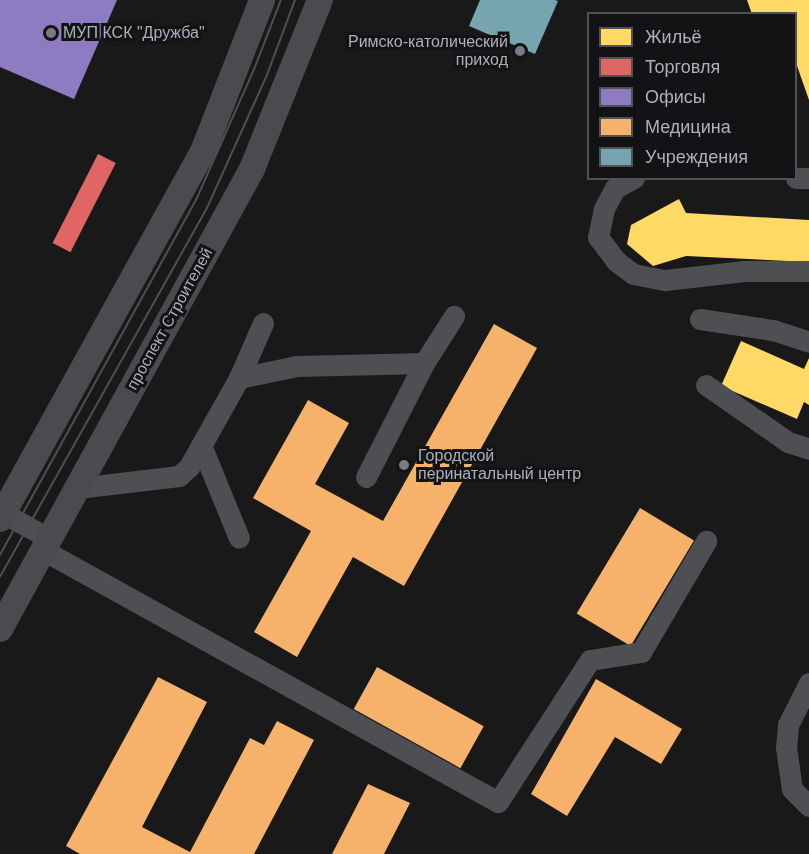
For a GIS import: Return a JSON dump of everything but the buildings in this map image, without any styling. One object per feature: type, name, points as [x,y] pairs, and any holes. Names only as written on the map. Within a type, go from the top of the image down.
[{"type":"main road","points":[[2,516],[204,149],[262,0]]},
{"type":"main road","name":"проспект Строителей","points":[[0,629],[252,169],[320,0]]},
{"type":"street","points":[[630,180],[615,188],[604,209],[598,237],[616,261],[633,274],[665,280],[744,271],[809,271]]},
{"type":"street","points":[[366,477],[424,363],[454,316]]},
{"type":"street","points":[[700,319],[773,330],[809,342]]},
{"type":"street","points":[[78,488],[179,476],[189,467],[239,378],[263,323]]},
{"type":"street","points":[[239,378],[297,366],[424,363]]},
{"type":"street","points":[[706,385],[788,442],[809,449]]},
{"type":"street","points":[[201,446],[239,537]]},
{"type":"street","points":[[2,516],[46,545],[498,802],[590,660],[641,652],[706,541]]},
{"type":"street","points":[[809,683],[788,725],[786,747],[792,789],[809,806]]},
{"type":"tram line","points":[[0,555],[197,198],[255,67],[281,0]]},
{"type":"tram line","points":[[0,577],[207,208],[267,75],[295,0]]},
{"type":"place","name":"МУП КСК \"Дружба\"","points":[[51,33]]},
{"type":"place","name":"Римско-католический приход","points":[[520,51]]},
{"type":"place","name":"Городской перинатальный центр","points":[[404,465]]}]
